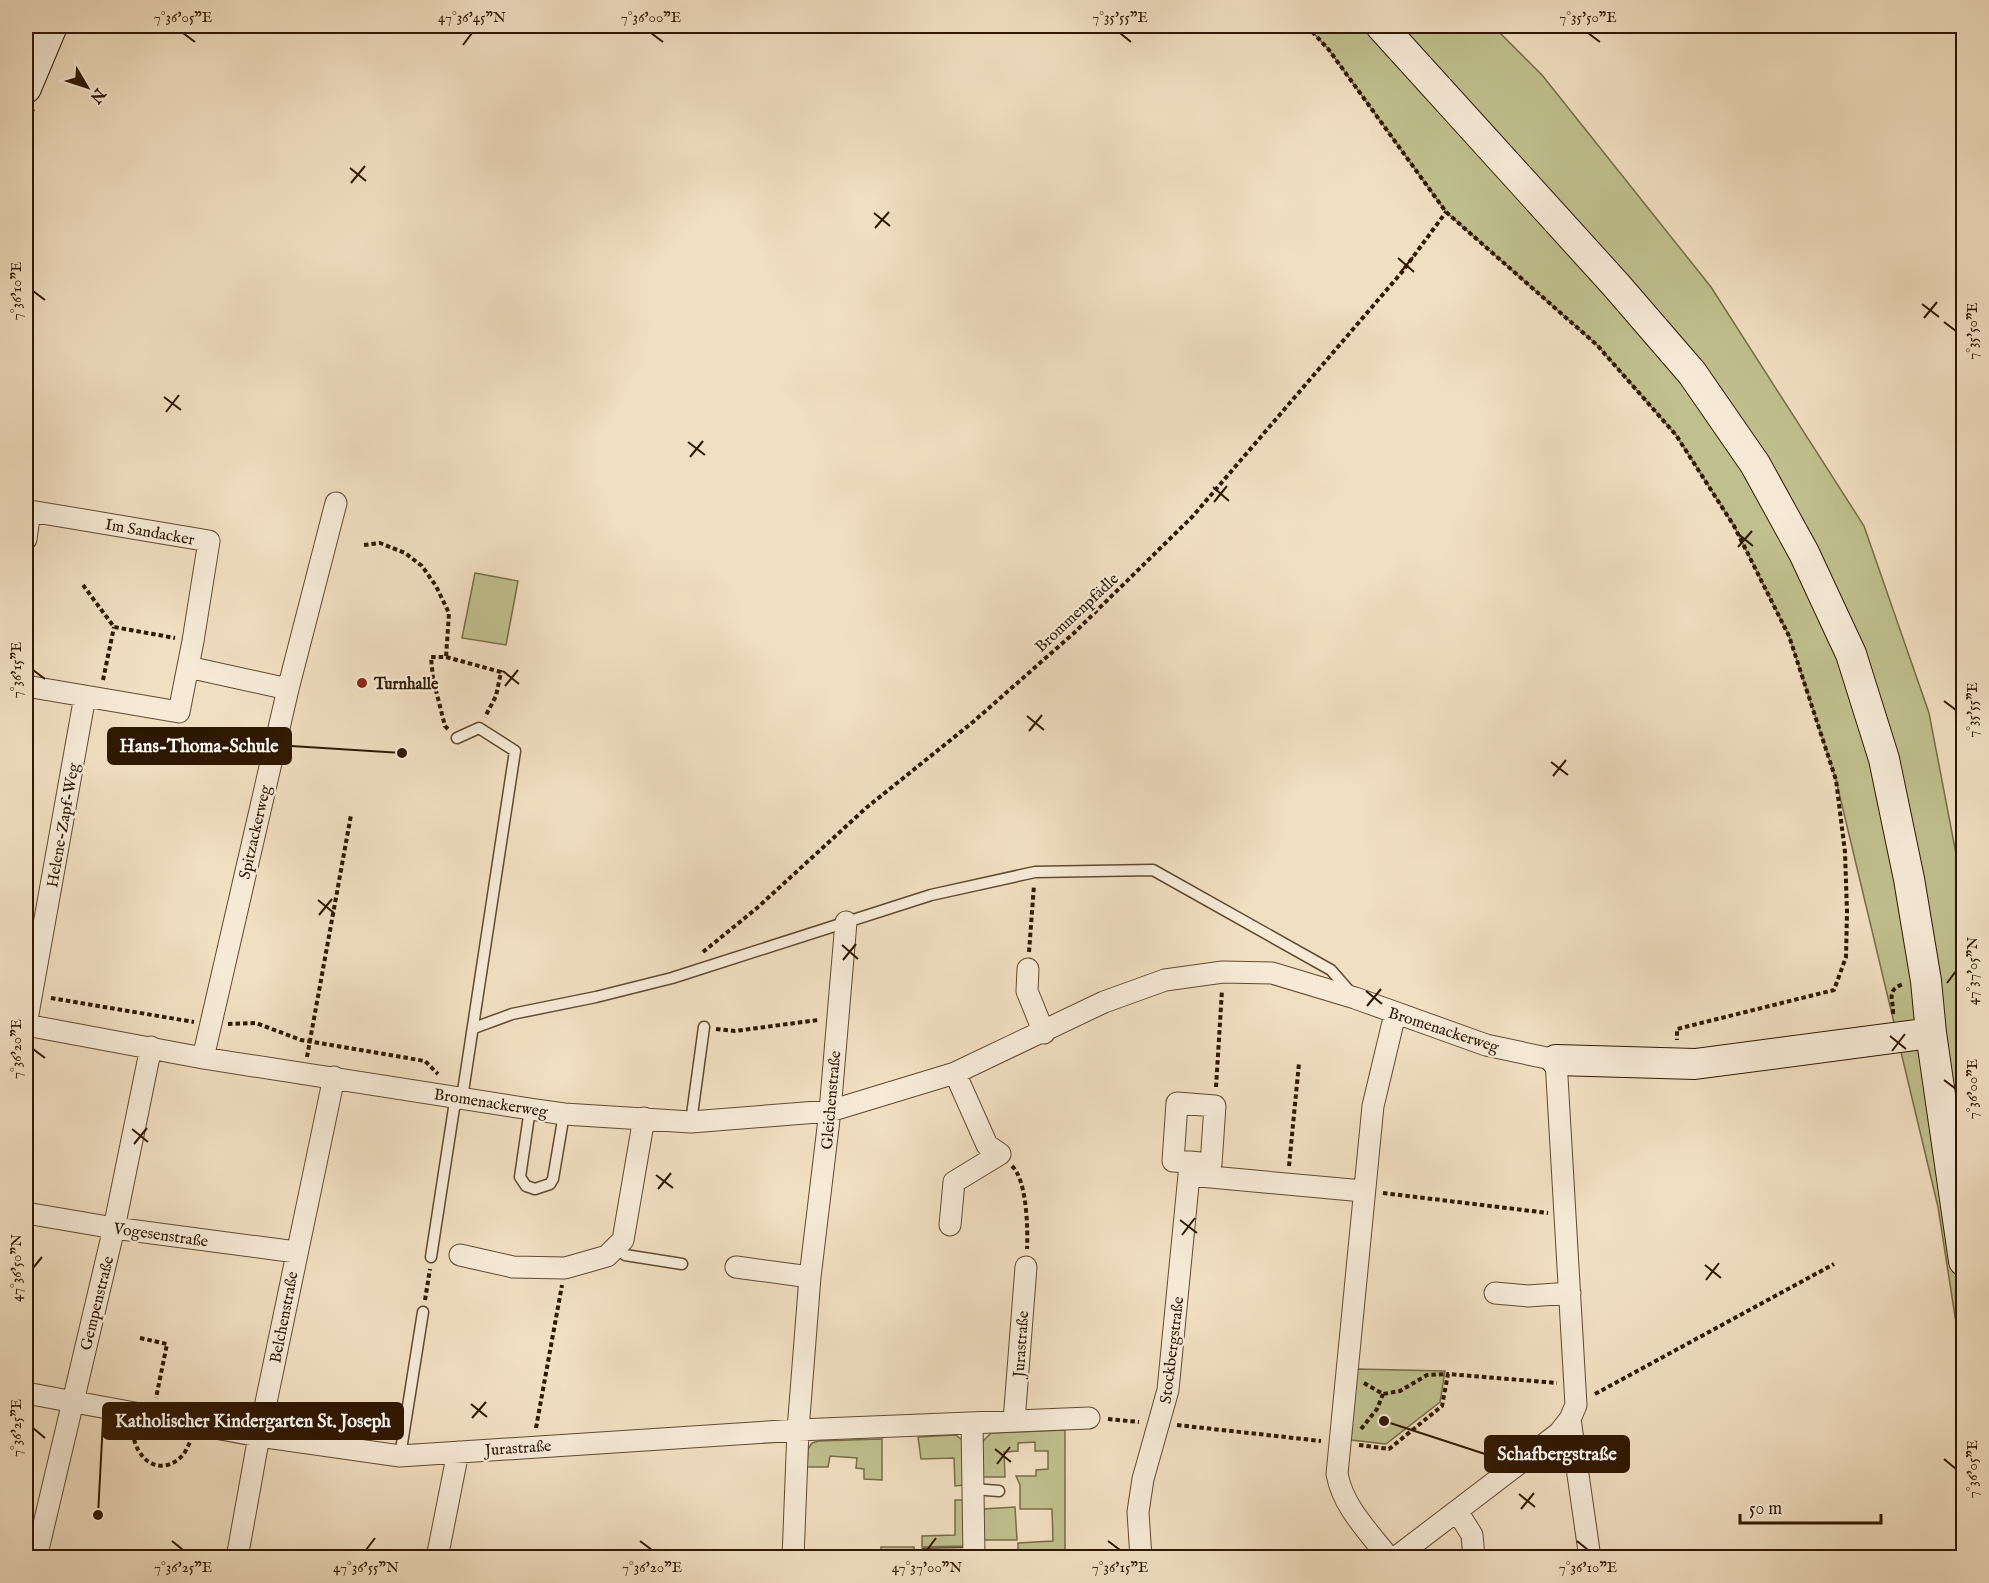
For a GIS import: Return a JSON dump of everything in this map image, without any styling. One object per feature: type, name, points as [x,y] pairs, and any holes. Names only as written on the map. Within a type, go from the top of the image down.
[{"type":"street","points":[[26,88],[52,26]]},
{"type":"street","points":[[1381,26],[1616,285],[1692,373],[1755,464],[1804,553],[1851,654],[1884,759],[1910,879],[1964,1261]]},
{"type":"street","name":"Spitzackerweg","points":[[203,1058],[288,689],[336,503]]},
{"type":"street","name":"Im Sandacker","points":[[26,539],[28,511],[209,541],[179,712],[26,686]]},
{"type":"street","points":[[188,667],[288,689]]},
{"type":"street","name":"Helene-Zapf-Weg","points":[[26,1025],[92,697]]},
{"type":"street","name":"Gleichenstraße","points":[[793,1557],[798,1430],[810,1277],[830,1111],[846,922]]},
{"type":"street","points":[[1028,969],[1027,991],[1044,1033]]},
{"type":"street","name":"Bromenackerweg","points":[[26,1025],[203,1058],[564,1114],[691,1122],[830,1111],[955,1073],[1044,1033],[1104,1002],[1165,980],[1222,972],[1272,973],[1355,998],[1486,1045],[1556,1060]]},
{"type":"street","points":[[1389,1557],[1349,1506],[1342,1494],[1337,1474],[1344,1443],[1346,1369],[1373,1106],[1395,1014]]},
{"type":"street","points":[[1590,1557],[1574,1403],[1556,1060],[1695,1064],[1931,1033]]},
{"type":"street","name":"Gempenstraße","points":[[36,1557],[114,1228],[151,1047]]},
{"type":"street","points":[[950,1226],[954,1182],[1000,1154],[987,1145],[955,1073]]},
{"type":"street","name":"Belchenstraße","points":[[237,1557],[296,1252],[334,1077]]},
{"type":"street","points":[[1189,1169],[1211,1164],[1215,1106],[1177,1103],[1173,1161],[1189,1169],[1287,1184],[1364,1191]]},
{"type":"street","points":[[460,1255],[513,1267],[565,1268],[607,1256],[623,1240],[644,1118]]},
{"type":"street","name":"Stockbergstraße","points":[[1141,1557],[1138,1512],[1147,1463],[1168,1390],[1189,1169]]},
{"type":"street","name":"Vogesenstraße","points":[[26,1213],[114,1228],[296,1252]]},
{"type":"street","points":[[736,1267],[810,1277]]},
{"type":"street","name":"Jurastraße","points":[[1014,1421],[1026,1267]]},
{"type":"street","points":[[1495,1293],[1528,1296],[1570,1293]]},
{"type":"street","name":"Jurastraße","points":[[26,1393],[260,1436],[400,1456],[798,1430],[1089,1418]]},
{"type":"street","points":[[1395,1557],[1559,1433],[1574,1403]]},
{"type":"street","points":[[972,1423],[974,1555]]},
{"type":"street","points":[[437,1557],[458,1452]]},
{"type":"street","points":[[1457,1511],[1472,1535],[1474,1557]]},
{"type":"lane","points":[[431,1257],[454,1108],[462,1098],[474,1028],[514,750],[479,728],[457,738]]},
{"type":"lane","points":[[474,1028],[512,1014],[596,997],[672,978],[931,896],[1035,872],[1153,870],[1331,970],[1355,998]]},
{"type":"lane","points":[[691,1122],[704,1027]]},
{"type":"lane","points":[[530,1109],[520,1177],[526,1186],[535,1190],[549,1184],[553,1179],[564,1114]]},
{"type":"lane","points":[[616,1247],[625,1256],[682,1264]]},
{"type":"lane","points":[[400,1456],[423,1312]]},
{"type":"lane","points":[[973,1489],[999,1491]]},
{"type":"lane","points":[[925,1554],[974,1555]]},
{"type":"path","points":[[1307,26],[1329,50],[1446,212],[1597,345],[1676,435],[1734,526],[1789,636],[1836,780],[1845,852],[1846,957],[1834,990],[1677,1029],[1677,1050]]},
{"type":"path","name":"Brommenpfädle","points":[[672,978],[757,908],[866,808],[973,722],[1065,640],[1193,516],[1402,272],[1446,212]]},
{"type":"path","points":[[364,545],[380,543],[405,553],[422,566],[436,586],[449,613],[446,657]]},
{"type":"path","points":[[83,585],[114,627],[193,641]]},
{"type":"path","points":[[92,697],[114,627]]},
{"type":"path","points":[[457,738],[445,726],[433,679],[431,657],[446,657],[501,672],[496,696],[479,728]]},
{"type":"path","points":[[304,1073],[351,815]]},
{"type":"path","points":[[1028,969],[1035,872]]},
{"type":"path","points":[[1215,1106],[1222,972]]},
{"type":"path","points":[[33,995],[210,1025],[256,1023],[284,1035],[310,1041],[425,1061],[444,1080],[459,1085],[462,1098]]},
{"type":"path","points":[[704,1027],[735,1031],[837,1017]]},
{"type":"path","points":[[1287,1184],[1299,1063]]},
{"type":"path","points":[[1000,1154],[1017,1171],[1026,1207],[1026,1267]]},
{"type":"path","points":[[1364,1191],[1564,1215]]},
{"type":"path","points":[[423,1312],[431,1257]]},
{"type":"path","points":[[1346,1369],[1370,1389],[1383,1394],[1400,1391],[1427,1375],[1448,1374],[1574,1403],[1834,1264]]},
{"type":"path","points":[[532,1446],[565,1268]]},
{"type":"path","points":[[140,1338],[167,1344],[144,1414],[133,1432],[134,1443],[143,1458],[155,1465],[165,1466],[183,1455],[196,1424]]},
{"type":"path","points":[[1089,1418],[1389,1449],[1442,1406],[1448,1374]]},
{"type":"path","points":[[1344,1443],[1377,1409],[1383,1394]]},
{"type":"green space","points":[[1307,26],[1493,26],[1542,75],[1711,287],[1864,526],[1929,713],[1963,890],[1963,1368],[1938,1207],[1836,780],[1789,636],[1734,526],[1676,435],[1597,345],[1446,212],[1329,50]]},
{"type":"green space","points":[[475,573],[518,581],[506,645],[462,638]]},
{"type":"green space","points":[[1356,1369],[1445,1371],[1440,1402],[1386,1444],[1351,1440]]},
{"type":"green space","points":[[1065,1430],[1065,1557],[1018,1557],[1018,1543],[1053,1541],[1052,1509],[1020,1509],[1020,1485],[1016,1476],[1036,1476],[1036,1470],[1048,1469],[1048,1451],[1035,1451],[1035,1442],[1018,1443],[1018,1451],[1004,1452],[1005,1477],[982,1477],[982,1442],[991,1433]]},
{"type":"green space","points":[[956,1435],[962,1440],[964,1485],[955,1486],[954,1458],[921,1459],[918,1437]]},
{"type":"green space","points":[[882,1439],[882,1480],[864,1479],[864,1469],[856,1468],[857,1458],[830,1456],[828,1467],[807,1467],[808,1449],[812,1443]]},
{"type":"green space","points":[[955,1500],[965,1500],[966,1546],[922,1547],[922,1536],[955,1535]]},
{"type":"green space","points":[[1015,1507],[1017,1540],[983,1540],[983,1509]]},
{"type":"green space","points":[[881,1547],[914,1547],[914,1557],[881,1557]]},
{"type":"place","name":"Turnhalle","points":[[362,683]]},
{"type":"place","name":"Hans-Thoma-Schule","points":[[402,753]]},
{"type":"place","name":"Schafbergstraße","points":[[1384,1421]]},
{"type":"place","name":"Katholischer Kindergarten St. Joseph","points":[[98,1515]]}]
